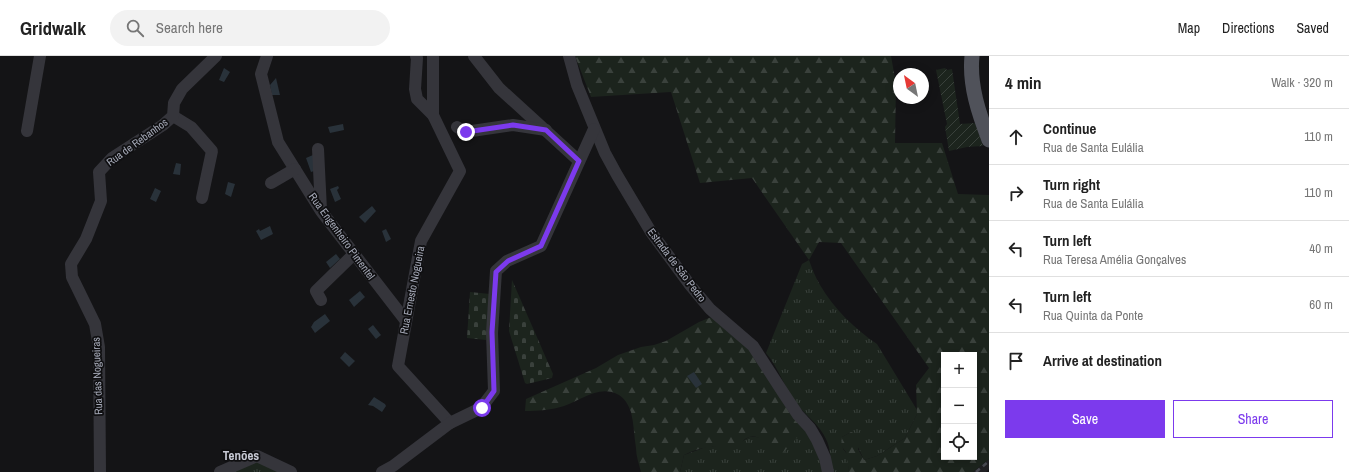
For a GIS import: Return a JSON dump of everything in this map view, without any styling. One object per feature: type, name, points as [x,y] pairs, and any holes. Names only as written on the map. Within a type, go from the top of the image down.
[{"type":"main road","points":[[972,56],[971,72],[974,93],[989,140]]},
{"type":"street","points":[[27,131],[40,56]]},
{"type":"street","name":"Rua de Rebanhos","points":[[99,172],[112,158],[163,125],[173,116],[174,103],[182,89],[216,56]]},
{"type":"street","name":"Rua Engenheiro Pimentel","points":[[268,56],[261,74],[278,142],[321,211],[406,321]]},
{"type":"street","points":[[416,56],[416,99],[433,115]]},
{"type":"street","name":"Rua Ernesto Nogueira","points":[[433,56],[433,115],[460,172],[421,241],[398,366],[450,423]]},
{"type":"street","points":[[474,56],[499,88],[579,161]]},
{"type":"street","name":"Estrada de São Pedro","points":[[569,56],[594,129],[617,176],[651,232],[690,285],[710,309],[753,346],[798,415],[810,428],[825,458],[828,472]]},
{"type":"street","points":[[173,116],[191,127],[212,151],[202,198]]},
{"type":"street","points":[[458,127],[466,132],[513,125],[546,130]]},
{"type":"street","points":[[382,472],[393,466],[450,423],[482,408],[494,391],[492,332],[496,272],[508,261],[541,246],[594,129]]},
{"type":"street","points":[[318,149],[321,211]]},
{"type":"street","points":[[271,183],[295,169]]},
{"type":"street","name":"Rua das Nogueiras","points":[[99,172],[101,201],[86,239],[71,264],[72,277],[95,324],[99,347],[100,472]]},
{"type":"street","points":[[321,300],[316,290],[354,254]]},
{"type":"street","points":[[220,472],[257,456],[291,472]]},
{"type":"shaded area","points":[[224,68],[230,72],[224,82],[219,80]]},
{"type":"shaded area","points":[[276,78],[280,95],[272,95],[270,85]]},
{"type":"shaded area","points":[[343,124],[344,130],[330,133],[328,127]]},
{"type":"shaded area","points":[[313,155],[317,170],[311,172],[306,158]]},
{"type":"shaded area","points":[[176,163],[181,164],[180,175],[173,174]]},
{"type":"shaded area","points":[[228,182],[235,184],[231,197],[225,194]]},
{"type":"shaded area","points":[[338,186],[339,188],[337,190],[341,199],[335,202],[330,189]]},
{"type":"shaded area","points":[[155,188],[161,191],[156,202],[150,199]]},
{"type":"shaded area","points":[[372,206],[376,211],[365,223],[359,217]]},
{"type":"shaded area","points":[[270,226],[273,234],[261,240],[256,231],[259,229],[260,231]]},
{"type":"shaded area","points":[[386,229],[391,239],[386,242],[382,231]]},
{"type":"shaded area","points":[[336,254],[340,259],[330,268],[326,262]]},
{"type":"shaded area","points":[[360,291],[365,297],[354,307],[349,300]]},
{"type":"shaded area","points":[[325,314],[330,321],[315,333],[311,327],[314,322]]},
{"type":"shaded area","points":[[373,325],[381,335],[376,339],[368,329]]},
{"type":"shaded area","points":[[345,352],[355,361],[349,367],[340,358]]},
{"type":"shaded area","points":[[694,372],[702,384],[696,388],[687,376]]},
{"type":"shaded area","points":[[374,397],[385,404],[386,406],[382,412],[373,406],[368,405]]},
{"type":"shaded area","points":[[989,459],[989,469],[986,472],[973,472]]},
{"type":"green space","points":[[575,56],[891,56],[893,68],[893,104],[896,104],[895,143],[942,143],[958,194],[989,195],[989,459],[973,472],[849,472],[846,452],[842,445],[842,437],[851,432],[856,434],[859,443],[858,449],[864,460],[877,456],[905,438],[917,414],[916,385],[929,368],[841,243],[819,242],[809,260],[752,178],[700,183],[671,92],[591,97]]},
{"type":"green space","points":[[945,68],[947,70],[952,69],[960,124],[975,123],[983,146],[967,147],[949,151],[945,127],[947,124],[936,70]]},
{"type":"green space","points":[[809,260],[817,279],[838,310],[861,332],[877,344],[917,410],[917,414],[905,438],[877,456],[864,460],[851,432],[842,437],[843,449],[848,457],[849,472],[833,472],[829,447],[826,439],[816,425],[796,403],[771,359],[766,353],[802,264]]},
{"type":"green space","points":[[512,280],[553,374],[552,378],[527,384],[525,383],[509,331]]},
{"type":"green space","points":[[470,292],[490,294],[486,340],[467,338]]},
{"type":"green space","points":[[714,316],[754,352],[805,429],[780,456],[759,438],[748,437],[737,448],[710,447],[698,449],[684,455],[680,472],[641,472],[636,454],[631,412],[626,402],[619,395],[612,392],[598,392],[559,407],[545,410],[525,411],[526,399],[596,368],[618,355],[641,347],[666,341],[699,322]]},
{"type":"green space","points":[[805,429],[813,439],[824,472],[680,472],[684,455],[706,447],[741,442],[749,437],[762,438]]},
{"type":"green space","points":[[258,457],[291,472],[230,472]]},
{"type":"railway","points":[[976,472],[989,461]]},
{"type":"district","name":"Tenões","points":[[241,455]]},
{"type":"route","points":[[466,132],[513,125],[546,130],[579,161],[541,246],[508,261],[496,272],[492,332],[494,391],[482,408]]}]
